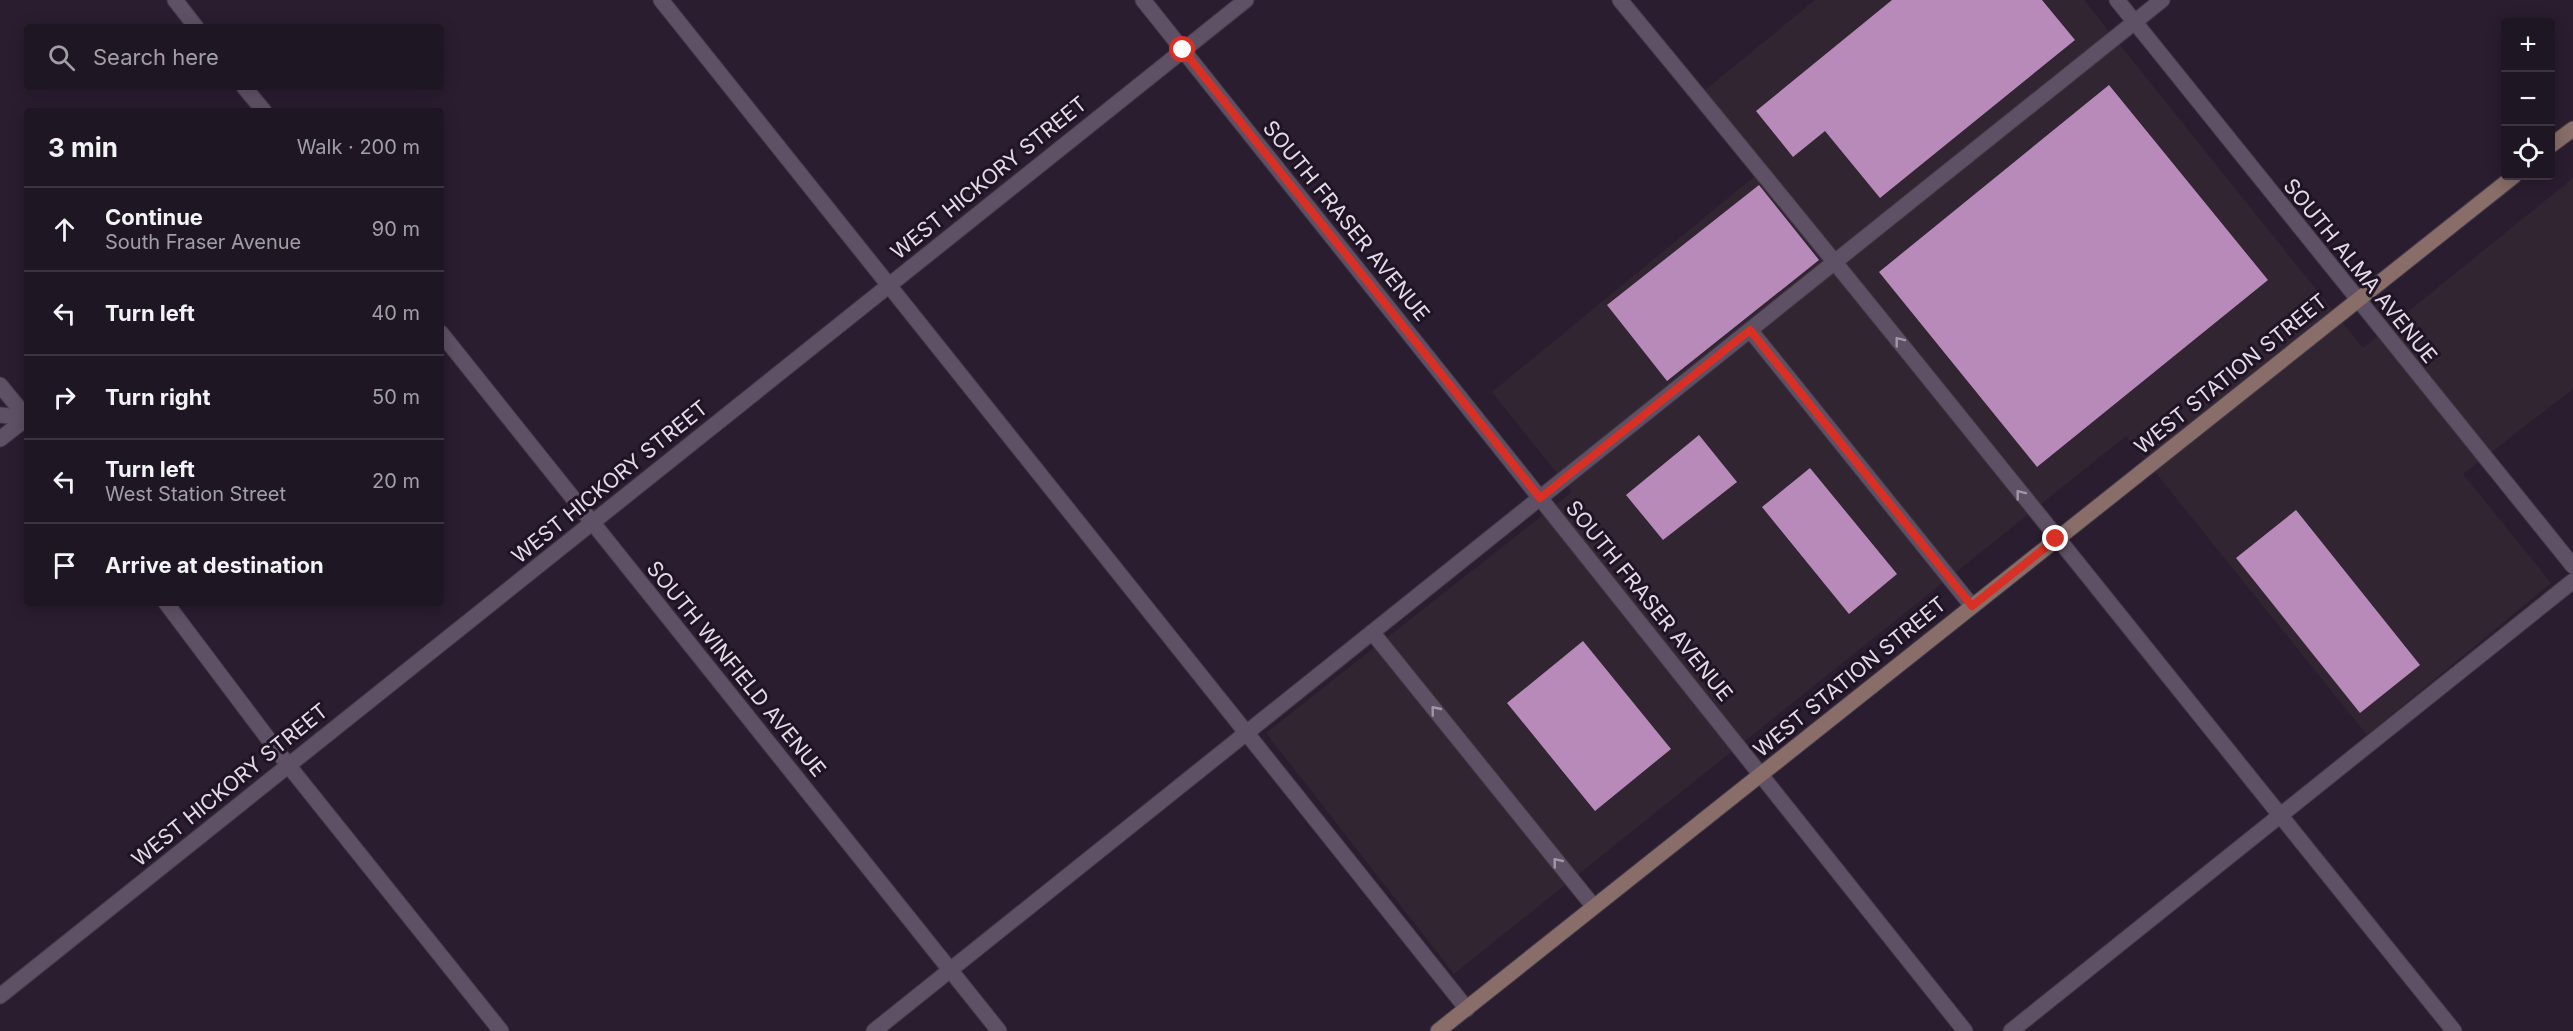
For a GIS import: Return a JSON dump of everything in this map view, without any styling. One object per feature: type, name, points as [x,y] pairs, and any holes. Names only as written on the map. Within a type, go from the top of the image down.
[{"type":"main road","points":[[2555,142],[2573,129]]},
{"type":"main road","name":"WEST STATION STREET","points":[[1438,1031],[2509,180]]},
{"type":"street","points":[[175,0],[194,24]]},
{"type":"street","points":[[661,0],[1467,1009]]},
{"type":"street","name":"SOUTH FRASER AVENUE","points":[[1143,0],[1965,1031]]},
{"type":"street","name":"WEST HICKORY STREET","points":[[0,996],[1246,0]]},
{"type":"street","points":[[1620,0],[1836,261],[2056,539],[2454,1031]]},
{"type":"street","name":"SOUTH ALMA AVENUE","points":[[2116,0],[2573,566]]},
{"type":"street","points":[[874,1031],[2162,0]]},
{"type":"street","points":[[246,90],[262,108]]},
{"type":"street","points":[[1750,330],[1972,606]]},
{"type":"street","name":"SOUTH WINFIELD AVENUE","points":[[444,337],[999,1031]]},
{"type":"street","points":[[0,384],[24,414]]},
{"type":"street","points":[[0,415],[24,418]]},
{"type":"street","points":[[0,439],[24,420]]},
{"type":"street","points":[[2011,1031],[2573,581]]},
{"type":"street","points":[[168,606],[288,765],[501,1031]]},
{"type":"street","points":[[1372,632],[1594,907]]},
{"type":"shaded area","points":[[1815,0],[2084,0],[2363,348],[2573,178],[2573,389],[2463,474],[2551,583],[2367,735],[2126,436],[1454,974],[1266,733],[1572,492],[1492,392],[1755,176],[1694,99]]},
{"type":"building","points":[[1892,0],[2042,0],[2075,40],[1880,198],[1825,131],[1793,157],[1756,111]]},
{"type":"building","points":[[2109,85],[2268,280],[2037,467],[1879,272]]},
{"type":"building","points":[[1759,185],[1819,260],[1667,381],[1607,305]]},
{"type":"building","points":[[1699,435],[1737,482],[1663,540],[1626,495]]},
{"type":"building","points":[[1810,468],[1897,574],[1849,614],[1762,507]]},
{"type":"building","points":[[2296,510],[2420,665],[2360,713],[2236,558]]},
{"type":"building","points":[[1583,641],[1671,749],[1595,811],[1507,703]]},
{"type":"route","points":[[1183,50],[1540,498],[1750,330],[1972,606],[2056,539]]}]
